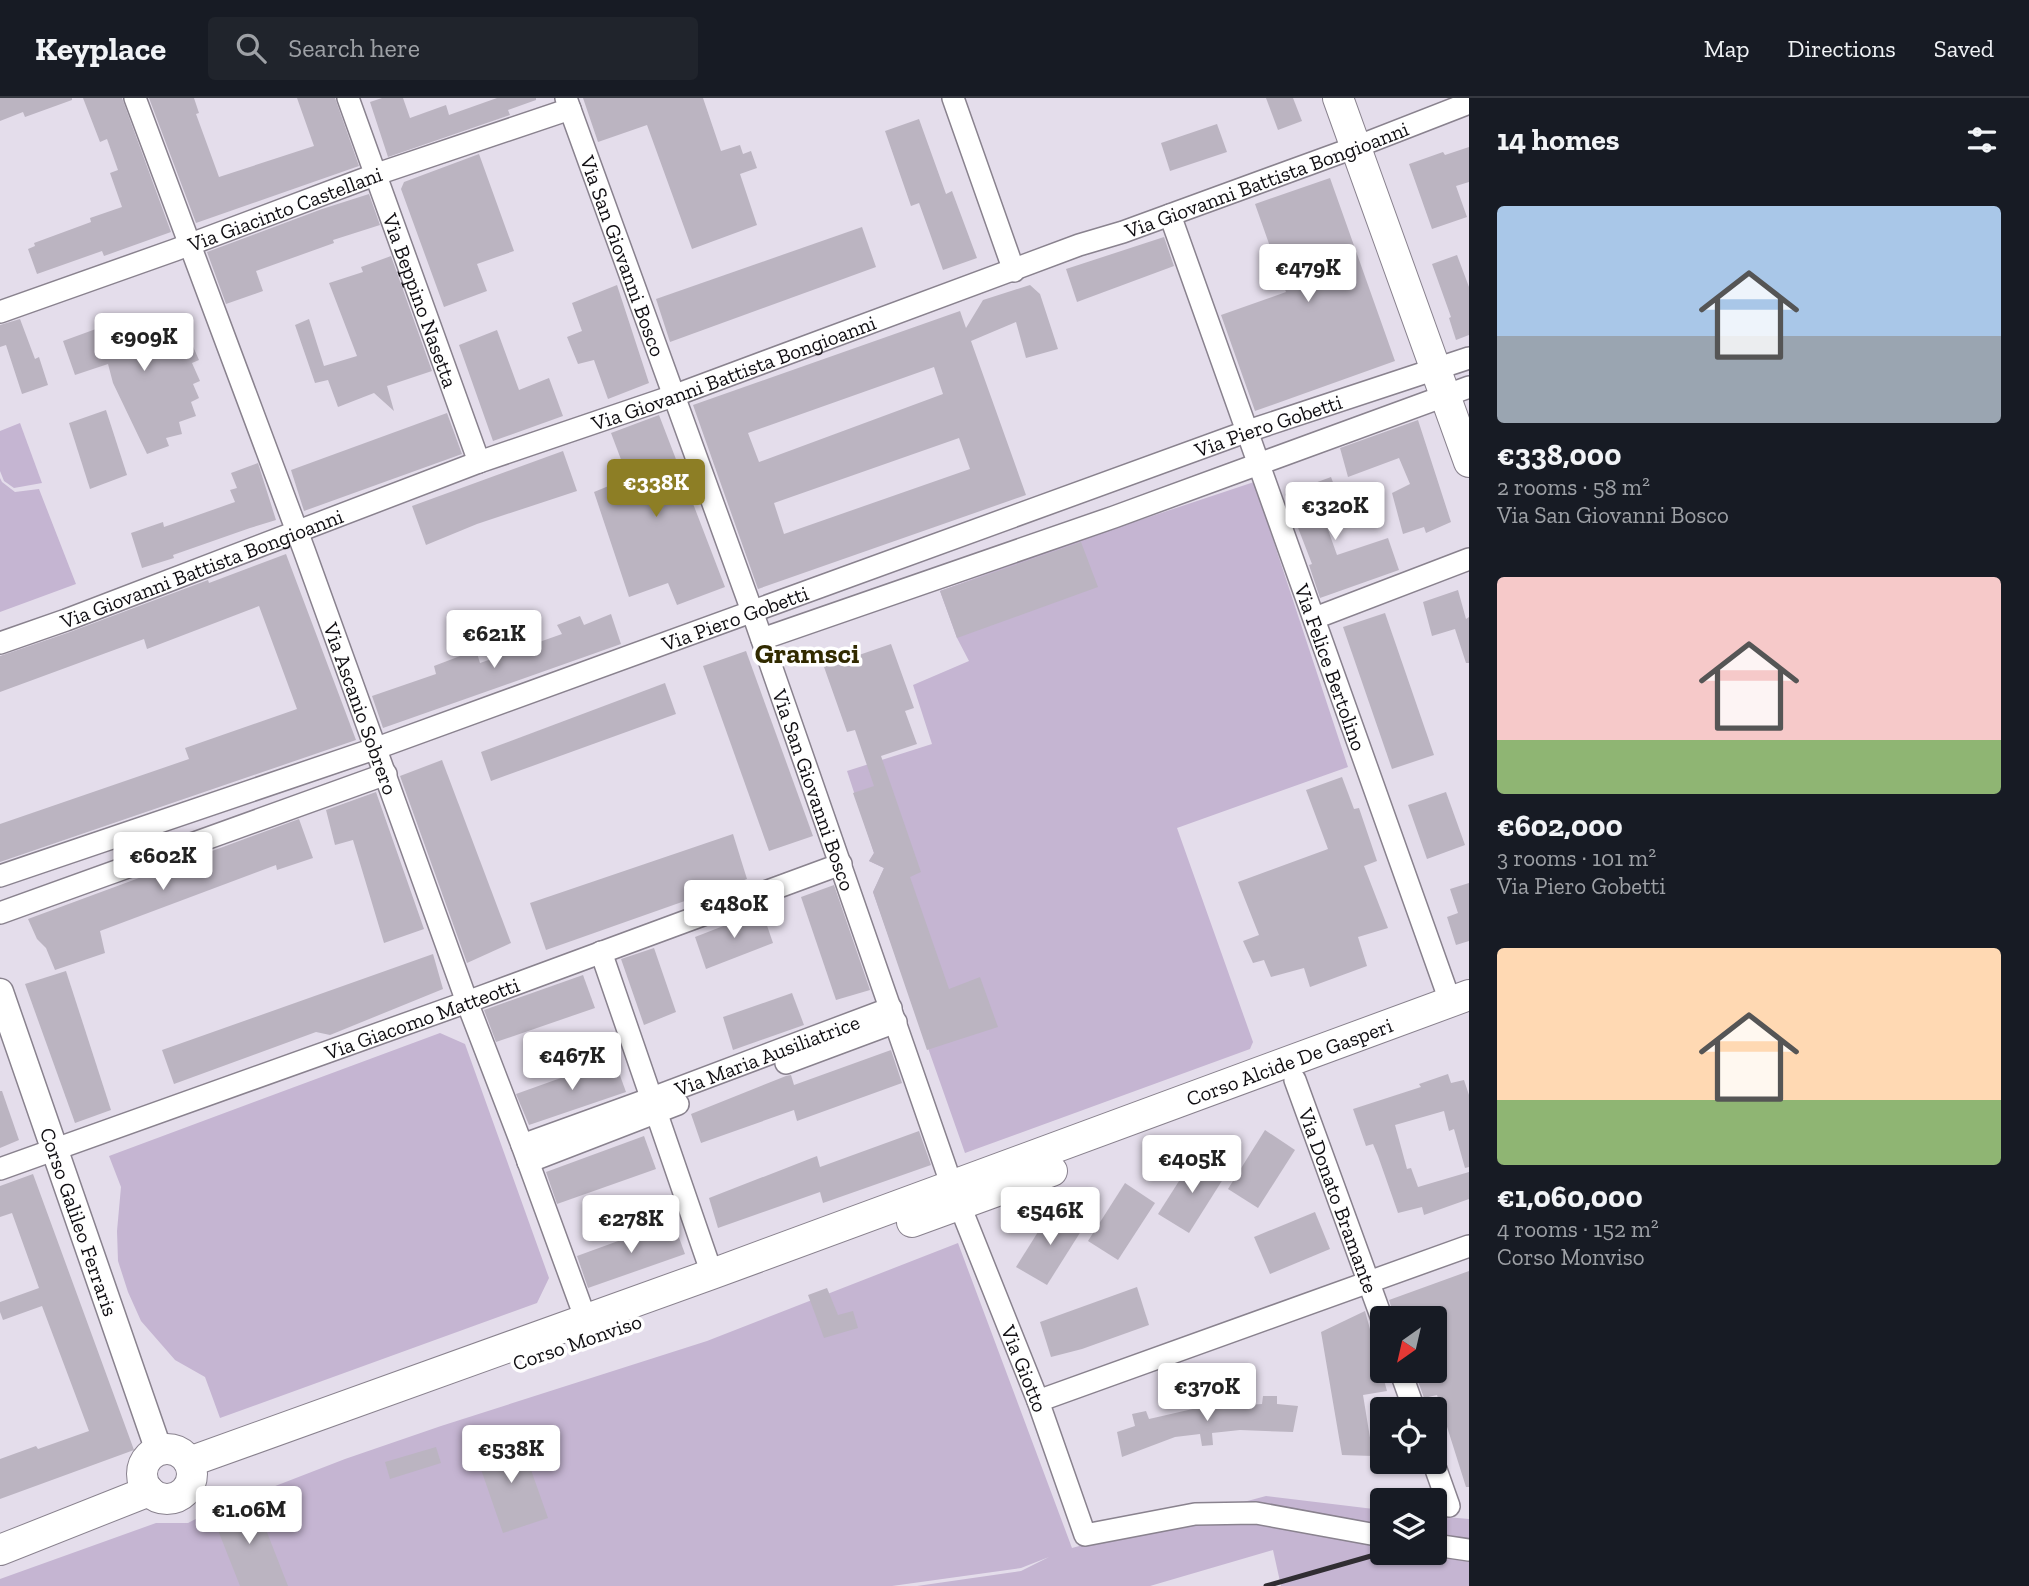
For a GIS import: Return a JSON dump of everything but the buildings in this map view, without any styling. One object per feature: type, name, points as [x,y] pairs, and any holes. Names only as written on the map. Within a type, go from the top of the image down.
[{"type":"main road","points":[[1338,98],[1450,385],[1469,462]]},
{"type":"main road","name":"Corso Alcide De Gasperi","points":[[957,1195],[1295,1080],[1463,1004]]},
{"type":"main road","name":"Corso Alcide De Gasperi","points":[[957,1195],[1463,1004]]},
{"type":"main road","name":"Corso Monviso","points":[[190,1469],[712,1274],[957,1195]]},
{"type":"main road","name":"Corso Monviso","points":[[190,1469],[741,1285],[957,1195]]},
{"type":"main road","points":[[159,1451],[176,1451],[190,1469],[186,1491],[171,1499],[163,1499],[146,1484],[145,1464],[159,1451]]},
{"type":"main road","points":[[0,1532],[146,1484]]},
{"type":"main road","points":[[0,1550],[146,1484]]},
{"type":"street","name":"Via Ascanio Sobrero","points":[[135,98],[298,533],[467,1002],[586,1320]]},
{"type":"street","name":"Via Beppino Nasetta","points":[[348,98],[479,462]]},
{"type":"street","points":[[953,98],[1014,271]]},
{"type":"street","name":"Via Giovanni Battista Bongioanni","points":[[0,643],[298,533],[479,462],[673,396],[1079,245],[1356,147],[1469,103]]},
{"type":"street","name":"Via Giacinto Castellani","points":[[0,312],[568,104]]},
{"type":"street","name":"Via San Giovanni Bosco","points":[[568,104],[762,639],[957,1195]]},
{"type":"street","name":"Via Felice Bertolino","points":[[1170,215],[1315,618],[1463,1004]]},
{"type":"street","name":"Via Piero Gobetti","points":[[762,639],[1260,464],[1450,385],[1469,358]]},
{"type":"street","name":"Via Piero Gobetti","points":[[0,876],[377,748],[1248,431],[1450,385]]},
{"type":"street","points":[[1315,618],[1469,559]]},
{"type":"street","points":[[0,913],[386,774]]},
{"type":"street","name":"Via Giacomo Matteotti","points":[[0,1169],[467,1002],[841,864]]},
{"type":"street","points":[[601,952],[712,1274]]},
{"type":"street","name":"Corso Galileo Ferraris","points":[[0,992],[159,1451]]},
{"type":"street","name":"Via Maria Ausiliatrice","points":[[525,1153],[893,1015]]},
{"type":"street","name":"Via Donato Bramante","points":[[1295,1080],[1377,1306]]},
{"type":"street","name":"Via Giotto","points":[[957,1195],[1038,1401],[1086,1535],[1195,1514],[1256,1513],[1370,1534]]},
{"type":"street","points":[[1038,1401],[1469,1246]]},
{"type":"street","points":[[1438,1474],[1449,1506]]},
{"type":"street","points":[[1447,1547],[1469,1550]]},
{"type":"shaded area","points":[[20,423],[42,483],[14,488],[4,481],[0,471],[0,431]]},
{"type":"shaded area","points":[[0,478],[15,492],[39,489],[76,584],[0,612]]},
{"type":"shaded area","points":[[1254,482],[1348,767],[1177,828],[1253,1042],[1250,1049],[965,1153],[873,892],[884,868],[869,861],[874,853],[847,771],[932,744],[913,685],[969,661],[957,638],[940,591],[1080,540]]},
{"type":"shaded area","points":[[440,1033],[465,1044],[549,1278],[537,1303],[220,1418],[205,1377],[175,1360],[141,1321],[128,1292],[118,1261],[117,1231],[121,1187],[109,1156]]},
{"type":"shaded area","points":[[958,1243],[1072,1548],[1266,1496],[1370,1509],[1370,1565],[1447,1565],[1447,1517],[1469,1519],[1469,1586],[1281,1586],[1273,1550],[1150,1586],[917,1586],[1021,1571],[1049,1557],[1021,1568],[892,1586],[0,1586],[0,1579],[156,1523],[188,1523],[213,1510],[345,1459],[707,1341]]},
{"type":"railway","points":[[1266,1586],[1370,1556]]},
{"type":"district","name":"Gramsci","points":[[807,653]]}]
